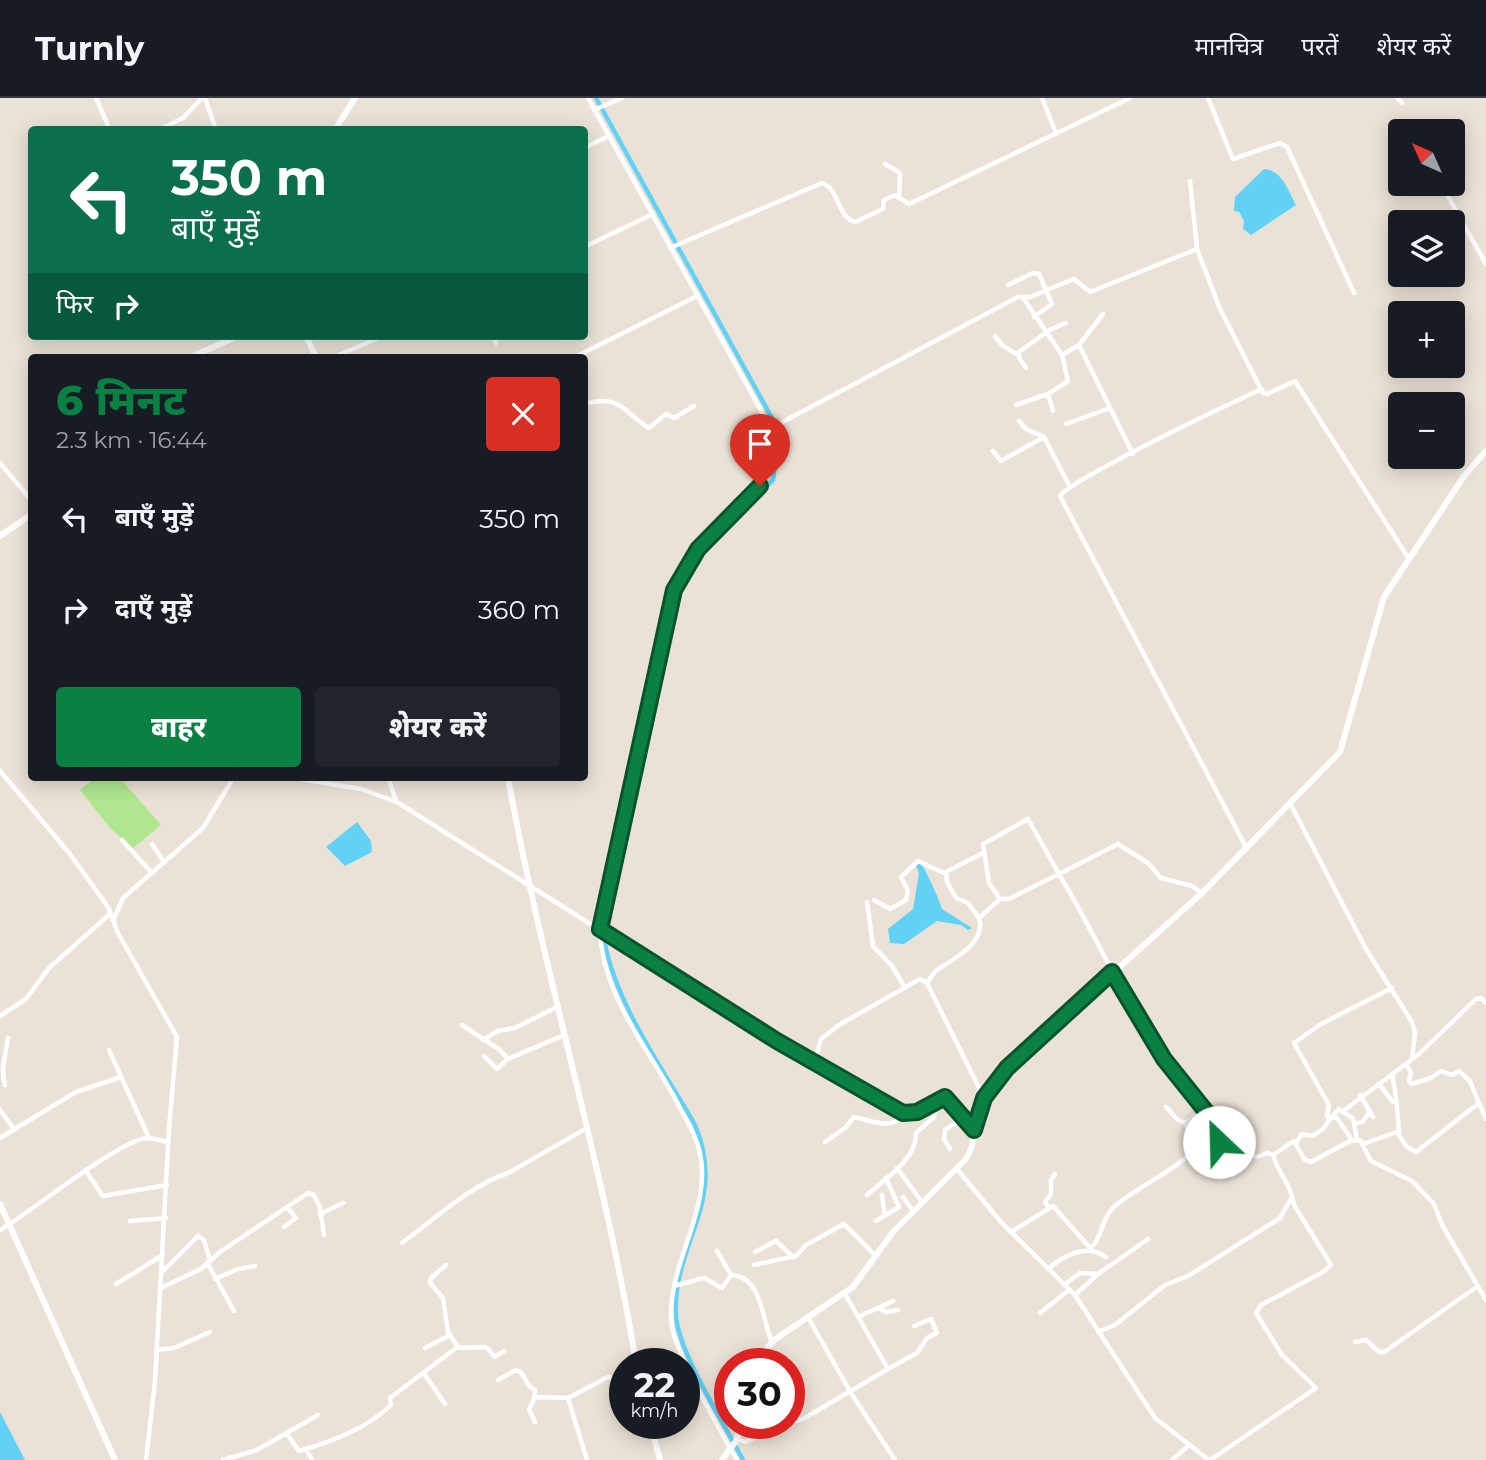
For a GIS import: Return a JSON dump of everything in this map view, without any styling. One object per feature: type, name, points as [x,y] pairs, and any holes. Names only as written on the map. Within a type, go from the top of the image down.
[{"type":"street","points":[[96,98],[108,126]]},
{"type":"street","points":[[166,126],[183,118],[204,98],[214,126]]},
{"type":"street","points":[[338,126],[355,98]]},
{"type":"street","points":[[588,98],[599,108],[609,135],[653,214],[675,247],[697,296],[766,421],[771,451],[769,466],[760,486],[698,549],[680,577],[602,929],[604,968],[619,1004],[689,1123],[701,1160],[699,1197],[675,1286],[673,1332],[734,1443],[737,1460]]},
{"type":"street","points":[[599,108],[622,98]]},
{"type":"street","points":[[1042,98],[1056,133]]},
{"type":"street","points":[[675,247],[821,183],[830,187],[852,222],[883,209],[884,200],[890,196],[899,197],[909,204],[1129,98]]},
{"type":"street","points":[[1208,98],[1233,159],[1277,144],[1287,147],[1354,293]]},
{"type":"street","points":[[1397,98],[1402,103]]},
{"type":"street","points":[[588,146],[609,135]]},
{"type":"street","points":[[885,164],[900,173],[899,197]]},
{"type":"street","points":[[1190,181],[1198,249],[1220,309],[1262,389],[1265,394],[1295,381],[1409,559]]},
{"type":"street","points":[[1448,196],[1486,264]]},
{"type":"street","points":[[588,245],[653,214]]},
{"type":"street","points":[[777,425],[1018,297],[1024,299],[1074,279],[1090,292],[1198,249]]},
{"type":"street","points":[[1008,285],[1036,272],[1052,304],[1034,317]]},
{"type":"street","points":[[581,354],[697,296]]},
{"type":"street","points":[[1016,405],[1048,394],[1068,382],[1062,355],[1024,299]]},
{"type":"street","points":[[1062,355],[1079,345],[1103,314]]},
{"type":"street","points":[[1018,355],[1021,350],[1066,323]]},
{"type":"street","points":[[995,336],[1002,345],[1018,355],[1026,368]]},
{"type":"street","points":[[198,354],[229,340]]},
{"type":"street","points":[[341,354],[374,340]]},
{"type":"street","points":[[1079,345],[1133,454]]},
{"type":"street","points":[[1247,849],[1061,499],[1061,494],[1133,454],[1262,389]]},
{"type":"street","points":[[1048,394],[1053,411]]},
{"type":"street","points":[[588,403],[621,405],[649,428],[666,414],[674,418],[694,406]]},
{"type":"street","points":[[1066,424],[1110,408]]},
{"type":"street","points":[[1019,421],[1024,428],[1044,437],[1070,487]]},
{"type":"street","points":[[993,451],[1000,461],[1044,437]]},
{"type":"street","points":[[767,1348],[845,1294],[861,1279],[903,1222],[971,1151],[984,1098],[1007,1068],[1202,893],[1343,748],[1384,597],[1464,476],[1486,451]]},
{"type":"street","points":[[0,463],[28,496]]},
{"type":"street","points":[[0,536],[28,517]]},
{"type":"street","points":[[0,771],[70,854],[110,914],[176,1032],[157,1350],[146,1460]]},
{"type":"street","points":[[113,922],[122,898],[203,828],[232,781]]},
{"type":"street","points":[[312,781],[360,789],[397,802],[531,884],[760,1031],[906,1114]]},
{"type":"street","points":[[389,781],[397,802]]},
{"type":"street","points":[[509,781],[557,1007],[588,1128],[634,1348]]},
{"type":"street","points":[[1290,803],[1366,948],[1414,1026],[1416,1056]]},
{"type":"street","points":[[1000,899],[989,883],[983,853],[984,843],[1028,819],[1112,972],[1164,1059],[1202,1110],[1247,1155],[1273,1155]]},
{"type":"street","points":[[122,840],[152,873]]},
{"type":"street","points":[[152,844],[164,862]]},
{"type":"street","points":[[979,918],[1000,899],[1009,899],[1118,844],[1148,863],[1161,878],[1192,886],[1202,893]]},
{"type":"street","points":[[874,900],[890,909],[906,900],[908,891],[901,877],[918,861],[946,872],[983,853]]},
{"type":"street","points":[[927,983],[934,972],[958,958],[982,930],[979,918],[968,903],[956,898],[947,882],[946,872]]},
{"type":"street","points":[[867,902],[873,946],[892,966],[904,986]]},
{"type":"street","points":[[0,1016],[26,999],[41,975],[110,914]]},
{"type":"street","points":[[815,1061],[821,1039],[918,979],[927,983],[984,1098]]},
{"type":"street","points":[[1273,1155],[1286,1145],[1296,1143],[1302,1134],[1313,1136],[1323,1129],[1330,1119],[1327,1116],[1329,1105],[1294,1043],[1321,1024],[1392,988]]},
{"type":"street","points":[[1342,1112],[1360,1095],[1416,1056],[1476,999],[1481,998],[1486,1003]]},
{"type":"street","points":[[483,1040],[498,1031],[515,1028],[557,1007]]},
{"type":"street","points":[[462,1025],[497,1048],[508,1059]]},
{"type":"street","points":[[5,1085],[2,1077],[6,1063],[2,1051],[8,1038]]},
{"type":"street","points":[[484,1056],[497,1069],[508,1059],[565,1040]]},
{"type":"street","points":[[109,1050],[149,1138]]},
{"type":"street","points":[[1406,1064],[1411,1073],[1409,1081],[1412,1084],[1421,1083],[1441,1071],[1452,1075],[1459,1071],[1470,1082],[1486,1119]]},
{"type":"street","points":[[1392,1074],[1396,1090],[1393,1102]]},
{"type":"street","points":[[0,1138],[76,1091],[121,1077]]},
{"type":"street","points":[[1379,1084],[1399,1114],[1400,1139],[1418,1151],[1479,1103]]},
{"type":"street","points":[[1356,1124],[1372,1114],[1360,1095]]},
{"type":"street","points":[[825,1142],[846,1127],[854,1117],[888,1124],[947,1098],[974,1130]]},
{"type":"street","points":[[867,1195],[897,1168],[914,1147],[916,1133],[932,1120],[934,1102]]},
{"type":"street","points":[[1166,1107],[1178,1120],[1185,1123],[1197,1147]]},
{"type":"street","points":[[1327,1116],[1334,1118],[1339,1109],[1352,1116],[1356,1124],[1355,1140]]},
{"type":"street","points":[[0,1110],[14,1129]]},
{"type":"street","points":[[1185,1123],[1202,1110]]},
{"type":"street","points":[[1334,1114],[1355,1140],[1363,1144],[1375,1164],[1407,1178],[1437,1208],[1442,1225],[1486,1300]]},
{"type":"street","points":[[950,1149],[944,1139],[945,1130],[964,1116]]},
{"type":"street","points":[[0,1125],[8,1120]]},
{"type":"street","points":[[1197,1140],[1219,1127]]},
{"type":"street","points":[[402,1243],[437,1215],[496,1177],[509,1173],[588,1128]]},
{"type":"street","points":[[1363,1144],[1369,1139],[1399,1133]]},
{"type":"street","points":[[1197,1140],[1206,1148],[1215,1146],[1224,1134]]},
{"type":"street","points":[[0,1230],[86,1171],[149,1138],[169,1142]]},
{"type":"street","points":[[1048,1269],[1075,1252],[1092,1249],[1114,1207],[1181,1163],[1197,1147],[1197,1140]]},
{"type":"street","points":[[1296,1143],[1304,1159],[1311,1162],[1355,1140]]},
{"type":"street","points":[[956,1168],[1011,1232],[1075,1295],[1155,1418],[1209,1460],[1315,1390],[1286,1358],[1256,1310],[1331,1265],[1294,1205],[1293,1194],[1282,1178],[1273,1155]]},
{"type":"street","points":[[897,1168],[922,1202]]},
{"type":"street","points":[[86,1171],[103,1196],[167,1185]]},
{"type":"street","points":[[1049,1208],[1045,1202],[1051,1194],[1051,1180],[1055,1174]]},
{"type":"street","points":[[876,1221],[894,1212],[899,1206],[886,1178]]},
{"type":"street","points":[[161,1288],[201,1269],[312,1192],[320,1206],[324,1235]]},
{"type":"street","points":[[1098,1332],[1115,1325],[1165,1285],[1188,1276],[1280,1219],[1293,1194]]},
{"type":"street","points":[[882,1195],[885,1216]]},
{"type":"street","points":[[903,1197],[913,1211]]},
{"type":"street","points":[[320,1214],[343,1203]]},
{"type":"street","points":[[1,1206],[115,1460]]},
{"type":"street","points":[[284,1227],[296,1218],[287,1207]]},
{"type":"street","points":[[1011,1232],[1055,1207],[1092,1249],[1106,1257]]},
{"type":"street","points":[[894,1212],[903,1222]]},
{"type":"street","points":[[130,1221],[166,1219]]},
{"type":"street","points":[[754,1265],[793,1257],[806,1245],[844,1224],[876,1256]]},
{"type":"street","points":[[162,1271],[198,1236],[204,1240],[215,1279],[234,1311]]},
{"type":"street","points":[[1075,1295],[1098,1274],[1148,1239]]},
{"type":"street","points":[[755,1252],[776,1241],[793,1257]]},
{"type":"street","points":[[718,1251],[731,1275],[743,1279],[765,1309],[765,1329],[772,1342]]},
{"type":"street","points":[[116,1284],[163,1255]]},
{"type":"street","points":[[446,1265],[430,1283],[443,1298],[450,1335],[458,1347]]},
{"type":"street","points":[[215,1279],[237,1269],[256,1266]]},
{"type":"street","points":[[1064,1284],[1080,1273],[1098,1274]]},
{"type":"street","points":[[675,1286],[704,1278],[722,1288],[731,1275]]},
{"type":"street","points":[[1355,1342],[1366,1340],[1379,1352],[1384,1352],[1478,1286]]},
{"type":"street","points":[[1040,1313],[1070,1290]]},
{"type":"street","points":[[845,1294],[888,1369]]},
{"type":"street","points":[[858,1317],[892,1301]]},
{"type":"street","points":[[878,1308],[886,1312],[898,1310]]},
{"type":"street","points":[[809,1318],[851,1393],[895,1460]]},
{"type":"street","points":[[805,1418],[917,1353],[927,1338],[937,1333],[931,1319],[914,1326]]},
{"type":"street","points":[[157,1350],[174,1348],[210,1332]]},
{"type":"street","points":[[425,1348],[450,1335]]},
{"type":"street","points":[[287,1434],[298,1451],[359,1430],[384,1413],[391,1405],[390,1398],[425,1375],[458,1347],[486,1347],[495,1357],[504,1351]]},
{"type":"street","points":[[498,1380],[520,1371],[530,1387],[536,1390],[528,1409],[535,1422]]},
{"type":"street","points":[[425,1375],[445,1404]]},
{"type":"street","points":[[534,1397],[543,1395],[547,1399],[558,1395],[568,1398],[609,1377]]},
{"type":"street","points":[[568,1398],[587,1460]]},
{"type":"street","points":[[223,1460],[250,1452],[318,1415]]},
{"type":"street","points":[[654,1439],[660,1460]]},
{"type":"street","points":[[722,1460],[736,1439]]},
{"type":"street","points":[[734,1443],[751,1439]]},
{"type":"street","points":[[1172,1460],[1190,1447]]},
{"type":"street","points":[[306,1449],[312,1460]]},
{"type":"street","points":[[250,1452],[253,1460]]},
{"type":"green space","points":[[91,781],[122,781],[161,825],[133,848],[110,828],[80,790]]},
{"type":"water","points":[[1264,169],[1280,177],[1296,205],[1251,235],[1243,229],[1244,221],[1239,212],[1234,211],[1235,197]]},
{"type":"water","points":[[357,822],[371,841],[372,852],[345,866],[326,847]]},
{"type":"water","points":[[920,862],[942,909],[972,928],[968,930],[961,925],[937,921],[904,944],[890,943],[888,929],[913,909],[919,874],[916,865]]},
{"type":"water","points":[[0,1412],[25,1460],[0,1460]]},
{"type":"waterway","points":[[596,98],[773,420],[777,447],[773,480],[701,553],[683,578],[604,940],[610,965],[630,1013],[695,1125],[703,1153],[705,1177],[702,1200],[682,1266],[677,1290],[676,1316],[679,1332],[694,1369],[743,1460]]},
{"type":"route","points":[[760,486],[698,549],[674,590],[600,929],[760,1031],[864,1088],[903,1113],[917,1112],[945,1097],[974,1130],[984,1098],[1007,1068],[1112,972],[1164,1059],[1202,1110],[1224,1134],[1219,1142]]}]
